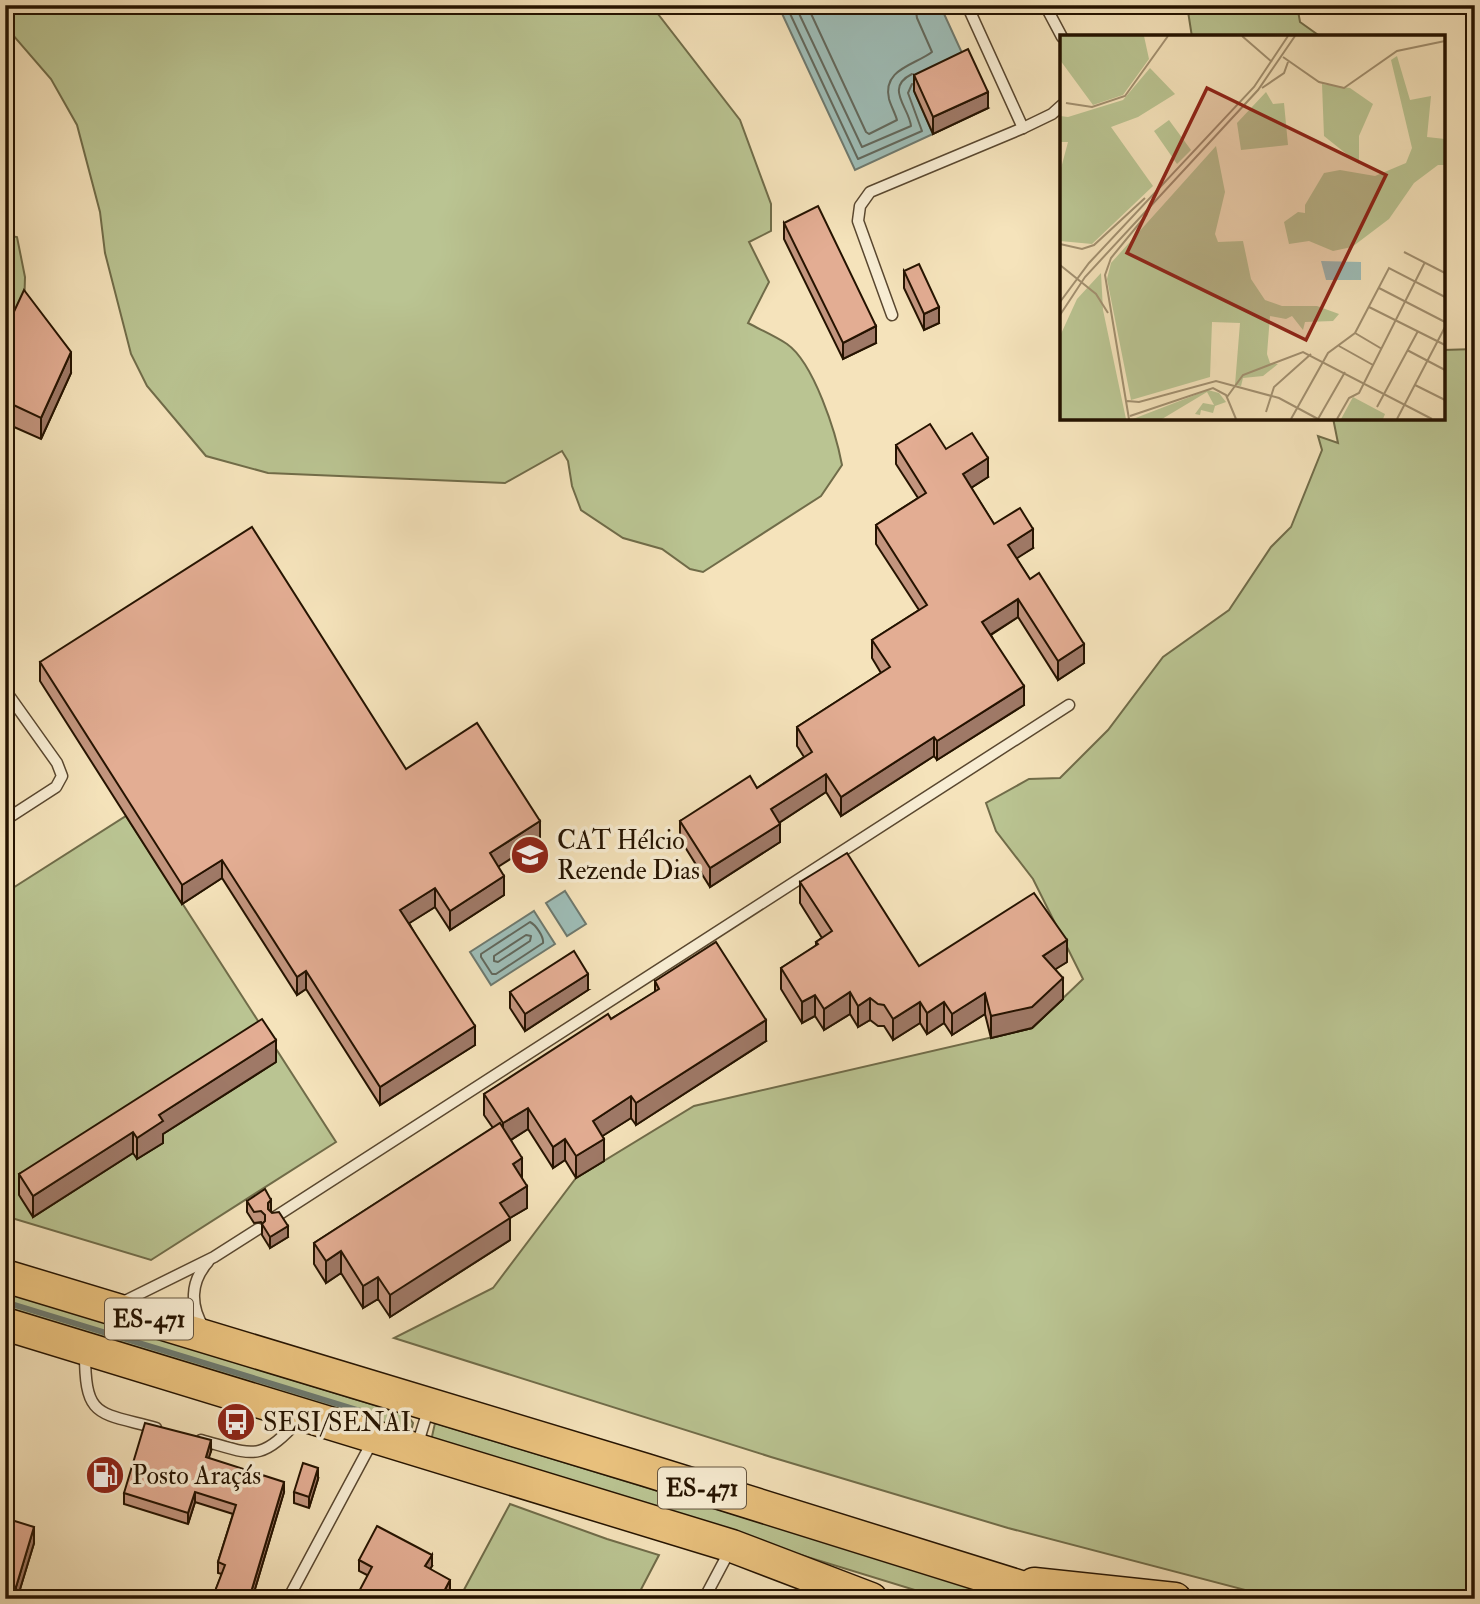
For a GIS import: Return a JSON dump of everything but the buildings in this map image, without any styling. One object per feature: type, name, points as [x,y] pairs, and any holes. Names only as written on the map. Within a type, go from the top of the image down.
[{"type":"main road","name":"ES-471","points":[[5,1276],[1059,1599]]},
{"type":"main road","name":"ES-471","points":[[5,1324],[732,1546],[871,1599]]},
{"type":"main road","points":[[1002,1581],[1175,1599]]},
{"type":"lane","points":[[967,5],[1023,128]]},
{"type":"lane","points":[[1045,5],[1061,35]]},
{"type":"lane","points":[[892,315],[858,221],[860,206],[870,192],[1023,128],[1052,114],[1060,107]]},
{"type":"lane","points":[[5,690],[57,763],[62,776],[56,787],[5,820]]},
{"type":"lane","points":[[275,1217],[1069,705]]},
{"type":"lane","points":[[111,1308],[214,1257],[258,1229]]},
{"type":"lane","points":[[214,1257],[199,1275],[193,1297],[198,1319],[211,1335],[220,1341]]},
{"type":"lane","points":[[85,1349],[85,1384],[93,1405],[103,1414],[171,1432]]},
{"type":"lane","points":[[416,1450],[429,1406]]},
{"type":"lane","points":[[184,1436],[252,1454],[278,1442],[303,1416]]},
{"type":"lane","points":[[288,1599],[374,1438]]},
{"type":"lane","points":[[704,1599],[732,1546]]},
{"type":"green space","points":[[5,5],[651,5],[740,120],[771,204],[771,231],[749,242],[769,282],[748,323],[787,344],[806,366],[829,418],[842,465],[821,496],[703,572],[690,569],[662,549],[623,538],[581,510],[572,486],[568,461],[562,451],[505,483],[268,473],[206,456],[147,386],[131,354],[105,253],[100,212],[77,125],[51,79],[5,26]]},
{"type":"green space","points":[[1187,5],[1297,5],[1300,22],[1318,35],[1192,35]]},
{"type":"green space","points":[[5,235],[17,237],[25,277],[24,312],[5,353]]},
{"type":"green space","points":[[1475,349],[1475,1599],[1280,1599],[1008,1528],[771,1457],[394,1338],[493,1288],[576,1178],[694,1106],[1032,1028],[1083,979],[1033,879],[996,831],[986,803],[1029,779],[1060,778],[1108,730],[1163,657],[1229,610],[1271,547],[1291,527],[1322,450],[1318,436],[1338,443],[1333,420],[1445,420],[1445,350]]},
{"type":"green space","points":[[126,816],[336,1142],[151,1260],[5,1216],[5,893]]},
{"type":"green space","points":[[5,1292],[407,1415],[413,1423],[410,1436],[5,1311]]},
{"type":"green space","points":[[435,1423],[1011,1599],[944,1599],[431,1441]]},
{"type":"green space","points":[[510,1504],[659,1555],[636,1599],[459,1599]]},
{"type":"water","points":[[778,5],[940,5],[968,66],[914,91],[933,134],[855,170]]},
{"type":"water","points":[[565,891],[586,924],[567,936],[546,903]]},
{"type":"water","points":[[534,911],[555,944],[491,985],[470,952]]},
{"type":"waterway","points":[[5,1302],[380,1417]]},
{"type":"place","name":"CAT Hélcio Rezende Dias","points":[[530,855]]},
{"type":"place","name":"SESI/SENAI","points":[[236,1422]]},
{"type":"place","name":"Posto Araçás","points":[[105,1475]]}]
